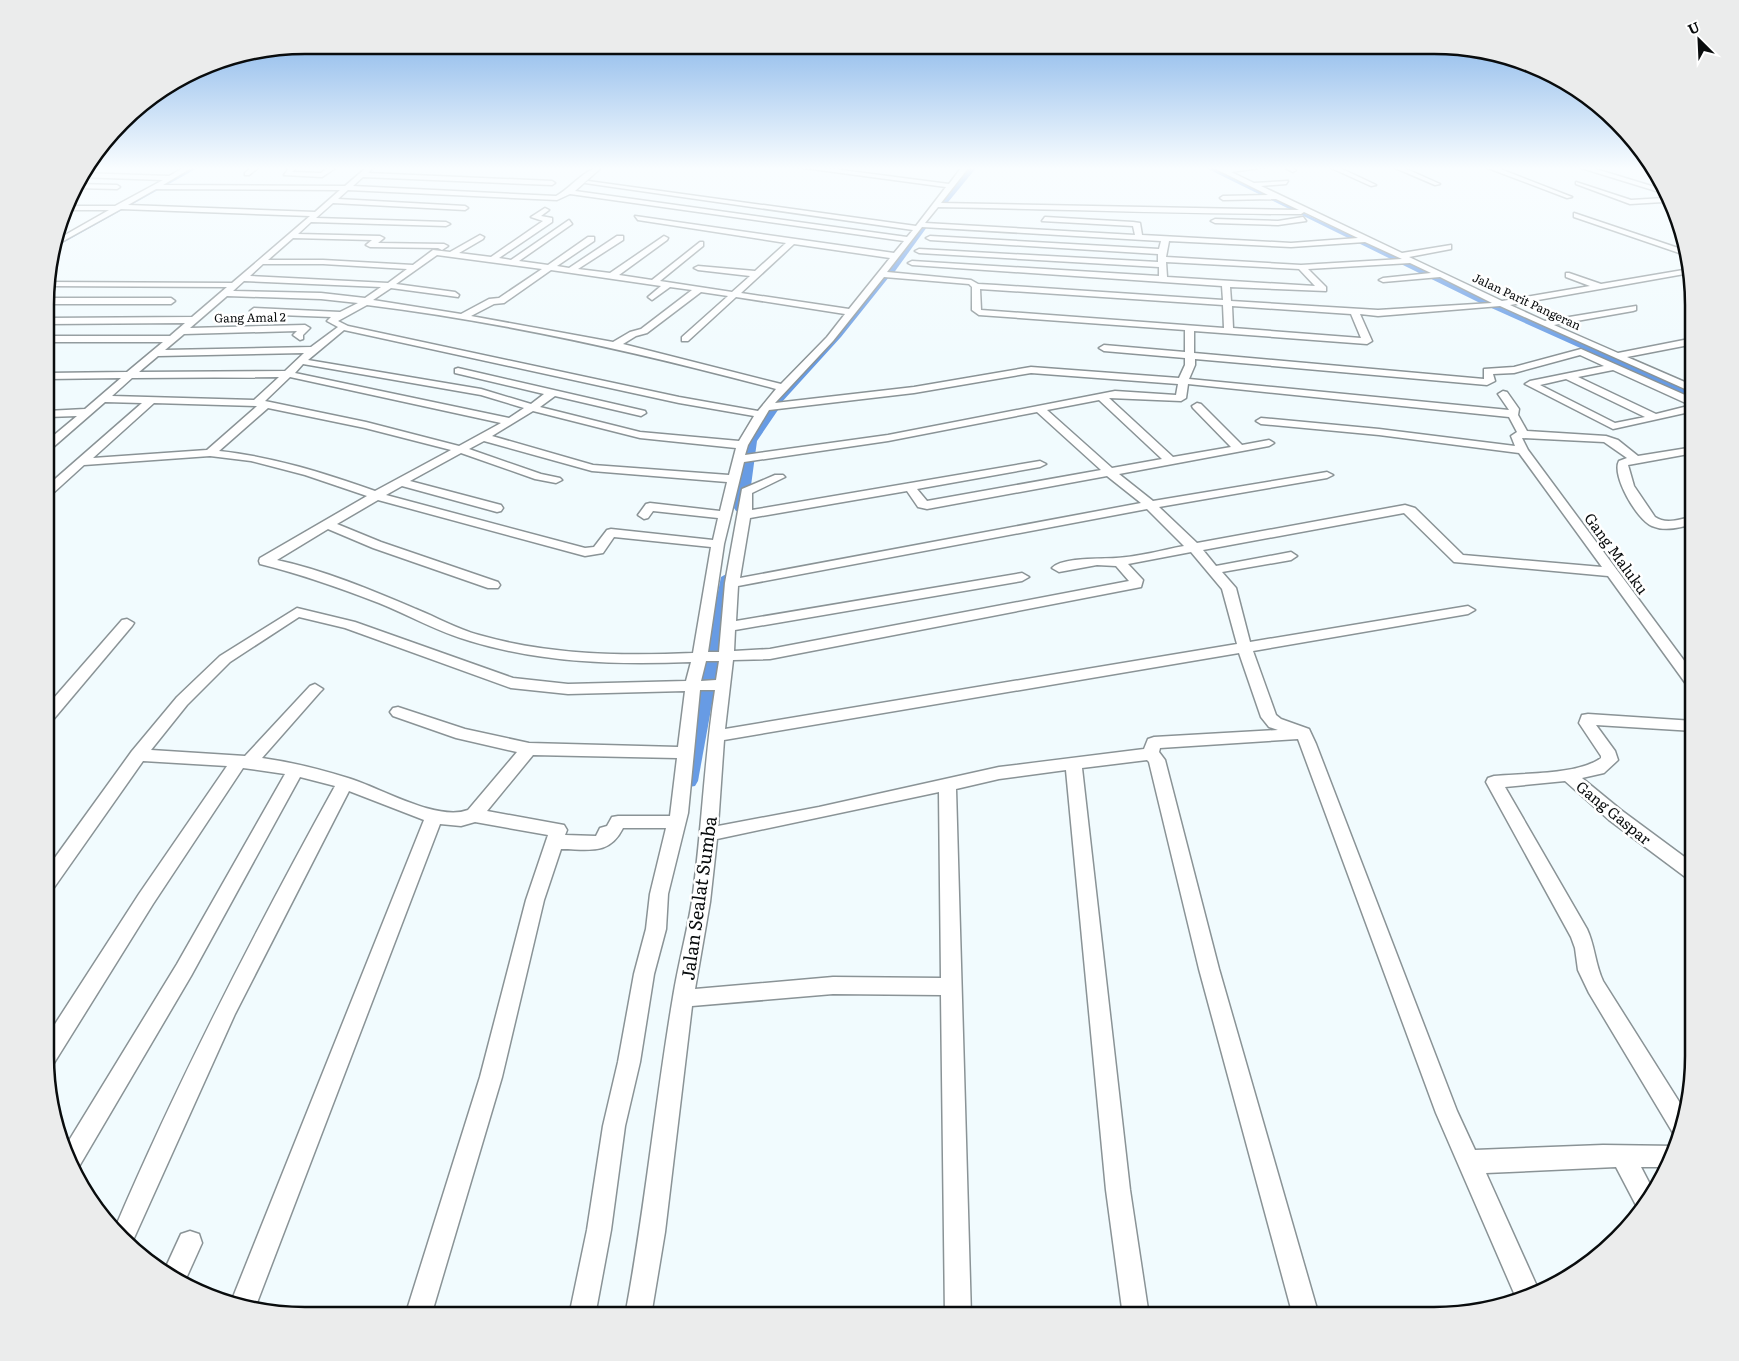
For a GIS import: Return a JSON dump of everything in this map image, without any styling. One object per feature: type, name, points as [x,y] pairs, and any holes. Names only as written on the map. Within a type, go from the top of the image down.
[{"type":"street","points":[[62,240],[78,231]]},
{"type":"street","points":[[54,440],[104,400],[129,375],[298,231]]},
{"type":"street","points":[[493,259],[534,231]]},
{"type":"street","points":[[512,262],[557,231]]},
{"type":"street","points":[[718,231],[895,256]]},
{"type":"street","points":[[845,231],[907,239]]},
{"type":"street","points":[[584,1307],[599,1230],[614,1126],[629,1062],[644,974],[656,929],[660,894],[677,822],[685,771],[685,753],[696,685],[711,656],[714,575],[718,544],[724,515],[736,486],[742,445],[762,410],[830,339],[915,231]]},
{"type":"street","points":[[1032,231],[1291,245],[1364,240]]},
{"type":"street","points":[[1138,231],[1139,237]]},
{"type":"street","name":"Jalan Parit Pangeran","points":[[1345,231],[1428,274],[1685,386]]},
{"type":"street","points":[[1621,231],[1679,251]]},
{"type":"street","points":[[1032,271],[1042,232]]},
{"type":"street","points":[[291,236],[380,238],[370,245],[444,246],[366,301],[331,322],[343,325],[342,327],[679,400],[762,410],[914,390],[1024,370],[1183,381],[1464,407],[1505,412],[1513,415]]},
{"type":"street","points":[[452,254],[480,237]]},
{"type":"street","points":[[571,270],[620,238]]},
{"type":"street","points":[[612,276],[664,238]]},
{"type":"street","points":[[930,238],[1039,244],[1162,259]]},
{"type":"street","points":[[1162,279],[1162,259],[1166,238]]},
{"type":"street","points":[[462,317],[492,301],[501,301],[552,268],[591,239]]},
{"type":"street","points":[[684,339],[792,242]]},
{"type":"street","points":[[654,282],[700,244]]},
{"type":"street","points":[[919,251],[1036,257],[1162,259],[1301,267],[1402,260],[1448,247]]},
{"type":"street","points":[[438,252],[852,312]]},
{"type":"street","points":[[261,262],[317,262],[414,267]]},
{"type":"street","points":[[912,263],[1228,284],[1324,288],[1301,267]]},
{"type":"street","points":[[698,268],[757,274]]},
{"type":"street","points":[[996,288],[997,269]]},
{"type":"street","points":[[881,274],[971,282],[976,286],[996,288],[1355,313],[1393,313],[1487,306],[1683,271]]},
{"type":"street","points":[[1383,280],[1428,274]]},
{"type":"street","points":[[1569,275],[1600,287]]},
{"type":"street","points":[[422,290],[441,281]]},
{"type":"street","points":[[55,284],[238,282],[387,286],[455,296]]},
{"type":"street","points":[[652,297],[669,284]]},
{"type":"street","points":[[1228,284],[1226,287],[1229,331]]},
{"type":"street","points":[[976,286],[976,310],[979,312],[1358,341],[1368,340],[1355,313]]},
{"type":"street","points":[[615,346],[634,334],[644,332],[699,289]]},
{"type":"street","points":[[225,293],[320,296],[421,309],[664,356],[783,388]]},
{"type":"street","points":[[54,302],[172,301]]},
{"type":"street","points":[[1544,324],[1633,308]]},
{"type":"street","points":[[254,311],[341,315]]},
{"type":"street","points":[[54,321],[194,320]]},
{"type":"street","points":[[210,453],[261,403],[287,374],[342,327]]},
{"type":"street","name":"Gang Amal 2","points":[[182,331],[305,328],[298,335],[300,337]]},
{"type":"street","points":[[739,459],[888,438],[1101,396],[1122,394],[1181,398],[1183,381],[1190,368],[1189,328]]},
{"type":"street","points":[[54,339],[172,339]]},
{"type":"street","points":[[1358,341],[1364,354]]},
{"type":"street","points":[[1618,356],[1685,343]]},
{"type":"street","points":[[1104,348],[1487,382],[1490,381],[1487,371],[1514,370],[1578,352],[1685,399]]},
{"type":"street","points":[[156,353],[313,350]]},
{"type":"street","points":[[300,362],[481,392],[509,399],[533,408],[640,435],[742,445]]},
{"type":"street","points":[[1613,367],[1530,384],[1614,426],[1685,410]]},
{"type":"street","points":[[1629,374],[1645,370]]},
{"type":"street","points":[[458,371],[641,414]]},
{"type":"street","points":[[54,376],[287,374],[407,398],[511,422]]},
{"type":"street","points":[[1566,376],[1656,418]]},
{"type":"street","points":[[551,394],[511,422],[400,482],[265,560],[292,567],[384,600],[462,635],[483,641],[560,657],[640,659],[770,654],[1136,584],[1136,580],[1120,562]]},
{"type":"street","name":"Gang Maluku","points":[[1503,394],[1514,409],[1513,415],[1521,441],[1685,673]]},
{"type":"street","points":[[1101,396],[1170,461]]},
{"type":"street","points":[[104,400],[261,403],[366,425],[459,449],[534,476],[556,480]]},
{"type":"street","points":[[54,484],[82,462],[152,400]]},
{"type":"street","points":[[1197,406],[1239,448]]},
{"type":"street","points":[[1039,408],[1150,505],[1194,548],[1229,588],[1244,646],[1269,717],[1275,723],[1303,733],[1447,1114],[1525,1290]]},
{"type":"street","points":[[54,414],[88,412]]},
{"type":"street","points":[[1261,421],[1379,432],[1521,441],[1606,439],[1614,442],[1636,460]]},
{"type":"street","points":[[482,437],[592,468],[736,486],[779,477]]},
{"type":"street","points":[[910,487],[922,504],[927,505],[1268,443]]},
{"type":"street","points":[[1685,452],[1623,463],[1621,468],[1623,476],[1636,500],[1654,522],[1670,526],[1685,522]]},
{"type":"street","points":[[82,462],[128,457],[210,453],[268,461],[309,472],[377,496],[585,552],[598,550],[611,533],[718,544]]},
{"type":"street","points":[[745,515],[1040,464]]},
{"type":"street","points":[[714,575],[733,579],[1327,475]]},
{"type":"street","points":[[400,482],[497,508]]},
{"type":"street","name":"Jalan Sealat Sumba","points":[[640,1307],[653,1232],[683,998],[701,902],[709,834],[720,685],[711,656],[728,627],[733,579],[745,515],[736,486]]},
{"type":"street","points":[[644,515],[650,507],[724,515]]},
{"type":"street","points":[[1059,568],[1097,561],[1120,562],[1405,509],[1411,511],[1459,559],[1612,572]]},
{"type":"street","points":[[328,525],[377,545],[492,585]]},
{"type":"street","points":[[1214,570],[1291,556]]},
{"type":"street","points":[[728,627],[1022,577]]},
{"type":"street","points":[[716,736],[1244,646],[1468,610]]},
{"type":"street","points":[[54,873],[138,755],[182,701],[225,659],[297,612],[350,625],[512,683],[568,688],[720,685]]},
{"type":"street","points":[[54,708],[126,623]]},
{"type":"street","points":[[54,1043],[146,899],[244,762],[315,688]]},
{"type":"street","points":[[398,712],[462,734],[530,748],[685,753]]},
{"type":"street","points":[[1568,775],[1598,769],[1610,760],[1609,755],[1587,723],[1592,718],[1685,725]]},
{"type":"street","points":[[1150,754],[1154,743],[1303,733]]},
{"type":"street","points":[[138,755],[244,762],[296,769],[345,783],[434,817],[462,820],[474,815],[530,748]]},
{"type":"street","points":[[709,834],[811,815],[947,783],[1073,762],[1150,754],[1157,760],[1176,845],[1304,1307]]},
{"type":"street","points":[[1073,762],[1117,1180],[1135,1307]]},
{"type":"street","points":[[74,1154],[184,970],[296,769]]},
{"type":"street","name":"Gang Gaspar","points":[[1677,1119],[1596,987],[1588,970],[1586,948],[1580,935],[1494,785],[1497,781],[1568,775],[1615,815],[1685,867]]},
{"type":"street","points":[[125,1232],[182,1100],[232,995],[345,783]]},
{"type":"street","points":[[947,783],[958,1307]]},
{"type":"street","points":[[421,1307],[491,1077],[504,1018],[535,900],[558,830],[474,815]]},
{"type":"street","points":[[245,1300],[434,817]]},
{"type":"street","points":[[554,842],[601,843],[604,841],[606,833],[612,833],[615,823],[618,822],[677,822]]},
{"type":"street","points":[[683,998],[716,997],[792,988],[866,984],[951,987]]},
{"type":"street","points":[[1622,1156],[1643,1196]]},
{"type":"street","points":[[1469,1162],[1664,1156]]},
{"type":"street","points":[[176,1272],[190,1243]]},
{"type":"waterway","points":[[62,242],[83,231]]},
{"type":"waterway","points":[[890,272],[920,231]]},
{"type":"waterway","points":[[1336,231],[1481,300],[1685,392]]},
{"type":"waterway","points":[[777,401],[838,335],[885,277]]},
{"type":"waterway","points":[[741,508],[751,441],[772,410]]},
{"type":"waterway","points":[[689,781],[728,577]]}]
